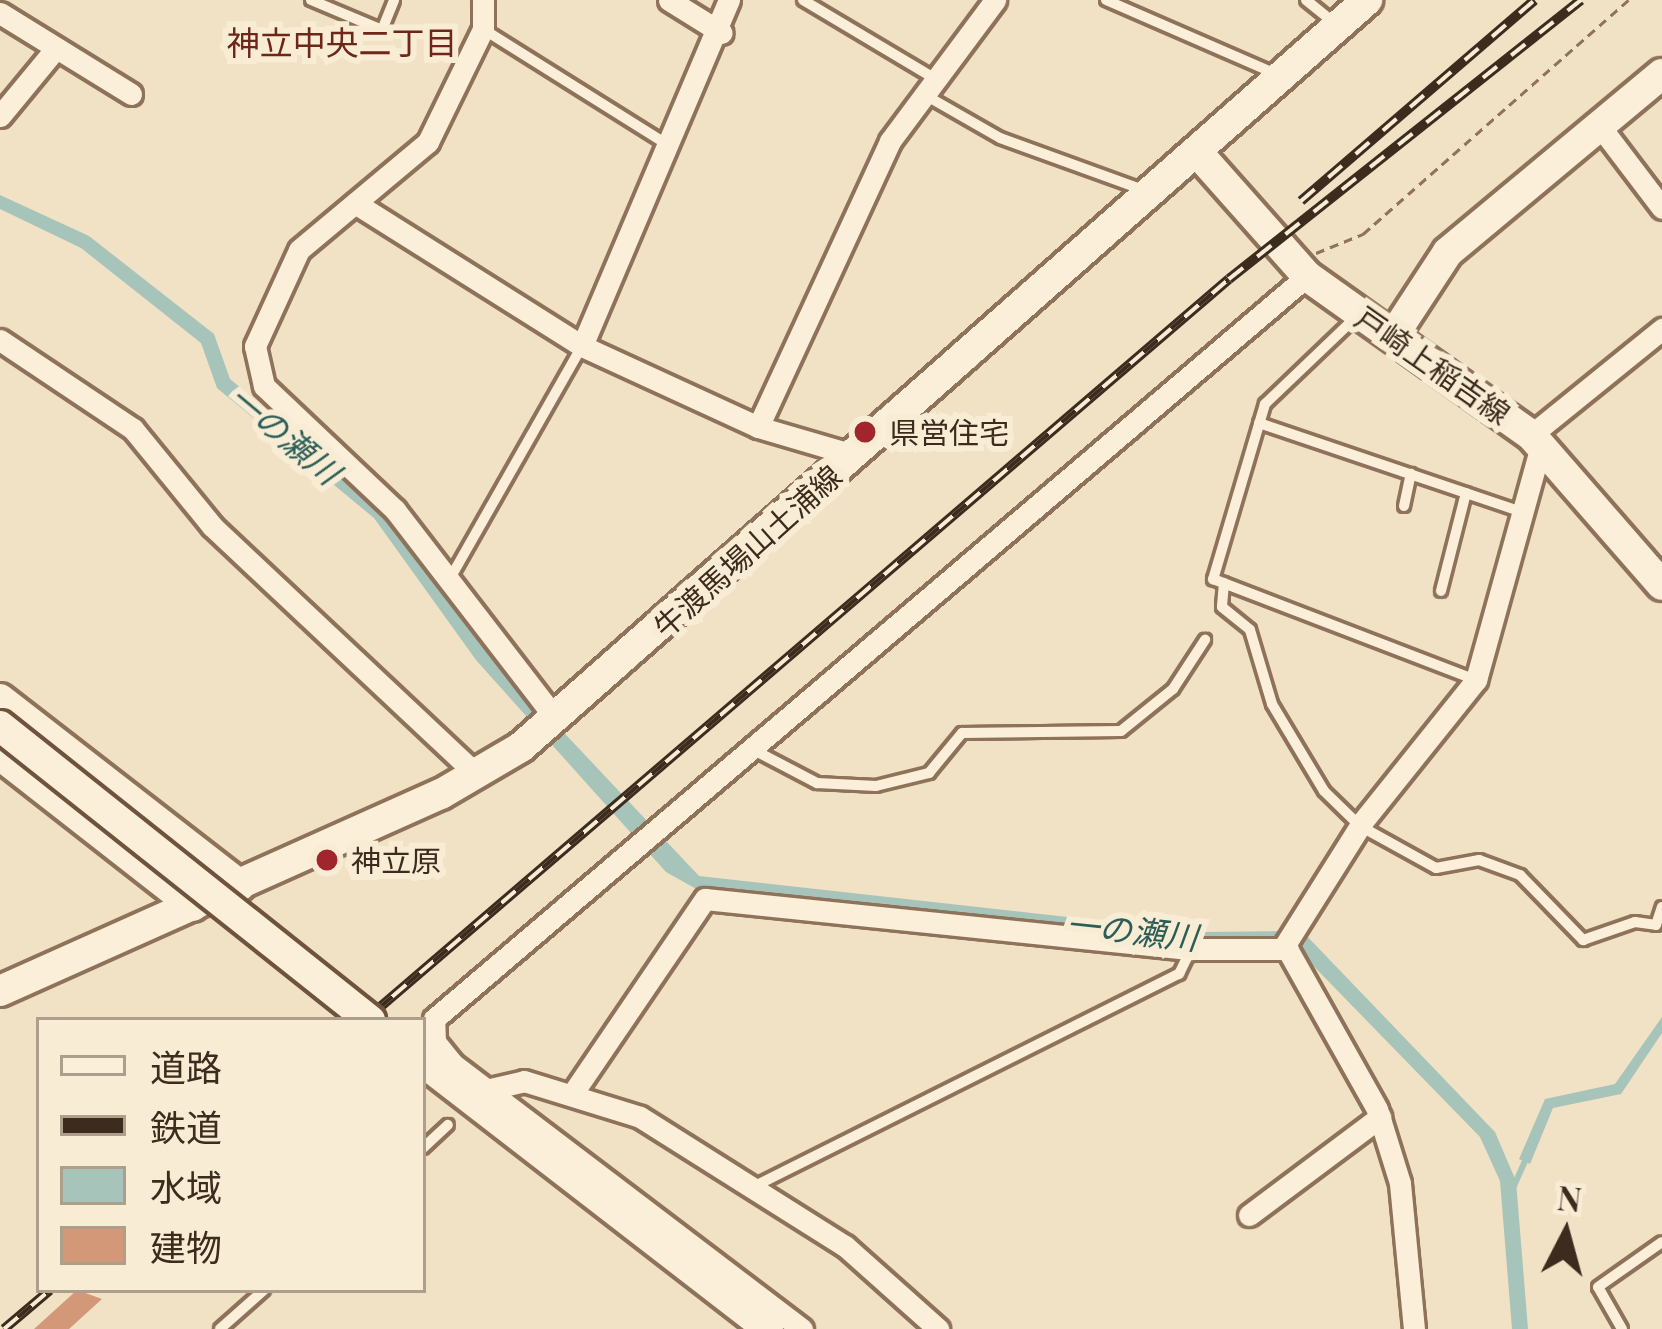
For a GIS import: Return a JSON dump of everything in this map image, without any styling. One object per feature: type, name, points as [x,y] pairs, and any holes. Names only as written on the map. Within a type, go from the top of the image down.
[{"type":"main road","name":"牛渡馬場山土浦線","points":[[0,991],[477,776],[556,718],[1367,0]]},
{"type":"main road","points":[[1393,336],[1448,252],[1662,74]]},
{"type":"main road","name":"戸崎上稲吉線","points":[[1197,152],[1299,269],[1536,441],[1658,573]]},
{"type":"main road","points":[[0,699],[240,885]]},
{"type":"main road","points":[[0,726],[366,1017]]},
{"type":"main road","points":[[0,755],[193,906]]},
{"type":"main road","points":[[426,1064],[768,1329]]},
{"type":"street","points":[[483,0],[483,28],[428,142],[355,203],[284,273],[258,328],[258,375],[395,510],[446,585],[556,718]]},
{"type":"street","points":[[668,0],[722,33]]},
{"type":"street","points":[[582,346],[722,33],[729,0]]},
{"type":"street","points":[[758,427],[890,141],[995,0]]},
{"type":"street","points":[[0,14],[131,94]]},
{"type":"street","points":[[0,116],[56,48]]},
{"type":"street","points":[[1599,125],[1662,208]]},
{"type":"street","points":[[355,203],[582,346],[758,427],[854,455]]},
{"type":"street","points":[[802,1329],[486,1090],[435,1042],[434,1019],[451,996],[1299,269]]},
{"type":"street","points":[[1288,949],[1360,826],[1477,680],[1536,441],[1662,329]]},
{"type":"street","points":[[0,340],[134,429],[212,526],[477,776]]},
{"type":"street","points":[[575,1090],[705,899],[1192,950],[1288,949]]},
{"type":"street","points":[[1288,949],[1380,1117],[1400,1183],[1414,1329]]},
{"type":"street","points":[[486,1090],[524,1081],[575,1090],[640,1118],[748,1190],[845,1246],[938,1329]]},
{"type":"street","points":[[1249,1215],[1380,1117]]},
{"type":"lane","points":[[311,0],[382,30],[394,0]]},
{"type":"lane","points":[[803,0],[1000,137],[1151,193]]},
{"type":"lane","points":[[1106,0],[1281,76]]},
{"type":"lane","points":[[1306,0],[1338,25]]},
{"type":"lane","points":[[483,28],[672,148]]},
{"type":"lane","points":[[1360,314],[1265,404],[1213,579],[1477,680]]},
{"type":"lane","points":[[446,585],[582,346]]},
{"type":"lane","points":[[1259,423],[1522,512]]},
{"type":"lane","points":[[1404,506],[1412,475]]},
{"type":"lane","points":[[1441,591],[1466,493]]},
{"type":"lane","points":[[1224,583],[1222,607],[1250,631],[1272,704],[1324,791],[1360,826],[1436,868],[1479,860],[1520,875],[1582,940],[1635,922],[1656,926],[1662,907]]},
{"type":"lane","points":[[747,746],[818,783],[876,786],[929,773],[962,733],[1121,731],[1174,689],[1205,640]]},
{"type":"lane","points":[[748,1190],[1179,974],[1192,950]]},
{"type":"lane","points":[[426,1145],[448,1125]]},
{"type":"lane","points":[[1622,1329],[1598,1287],[1662,1242]]},
{"type":"lane","points":[[220,1329],[261,1293]]},
{"type":"path","points":[[1299,269],[1364,234],[1628,0]]},
{"type":"water","name":"一の瀬川","points":[[0,195],[89,236],[214,334],[230,379],[385,507],[486,650],[699,876],[1202,932],[1302,931],[1495,1132],[1516,1181],[1528,1329],[1512,1329],[1500,1181],[1480,1137],[1294,946],[1204,946],[698,890],[666,872],[476,660],[374,518],[217,388],[201,343],[81,248],[0,209]]},
{"type":"water","points":[[1662,1017],[1662,1033],[1621,1094],[1553,1108],[1530,1164],[1519,1159],[1545,1099],[1615,1084]]},
{"type":"building","points":[[74,1293],[102,1299],[69,1329],[34,1329]]},
{"type":"waterway","points":[[1513,1188],[1527,1156]]},
{"type":"railway","points":[[1301,201],[1535,0]]},
{"type":"railway","points":[[368,1017],[1229,279],[1581,0]]},
{"type":"railway","points":[[4,1329],[46,1293]]},
{"type":"place","name":"県営住宅","points":[[865,432]]},
{"type":"place","name":"神立原","points":[[327,860]]},
{"type":"district","name":"神立中央二丁目","points":[[342,42]]}]
